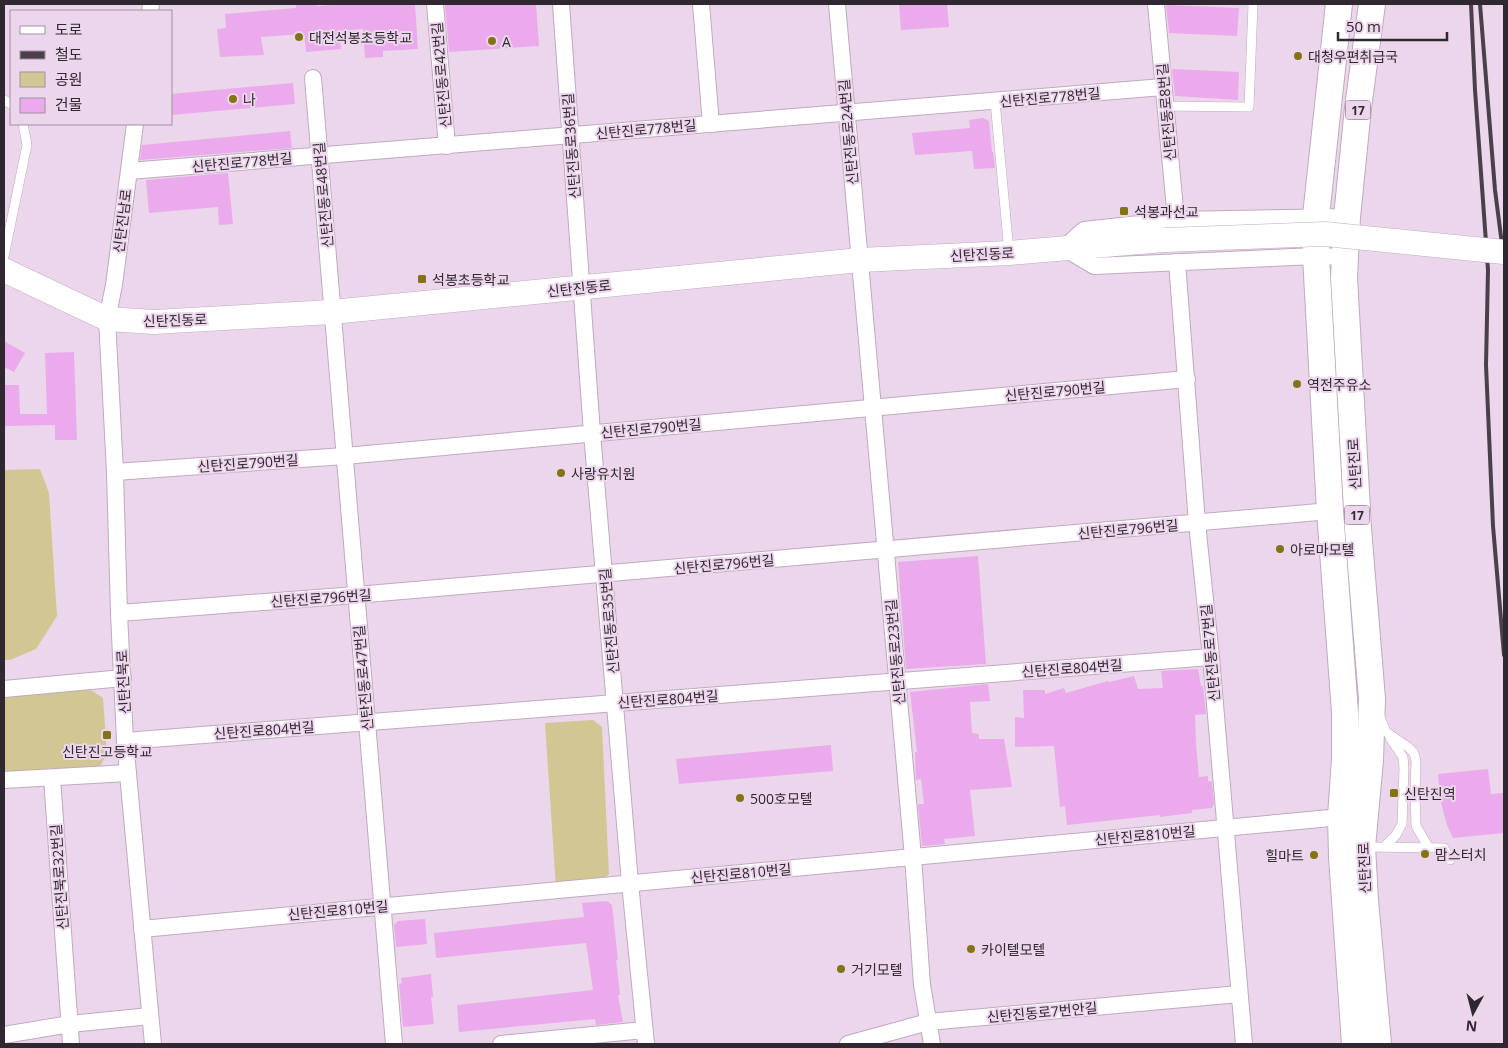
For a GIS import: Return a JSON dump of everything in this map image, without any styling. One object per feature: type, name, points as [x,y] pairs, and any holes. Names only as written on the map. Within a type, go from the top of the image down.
[{"type":"main road","name":"신탄진로","points":[[1339,4],[1316,216],[1316,256],[1330,512],[1345,712],[1341,817],[1342,858],[1355,1044]]},
{"type":"main road","name":"신탄진로","points":[[1372,4],[1347,217],[1344,277],[1358,528],[1372,699],[1370,760],[1373,847],[1365,900],[1378,1044]]},
{"type":"main road","points":[[1336,35],[1343,51],[1345,63],[1343,86],[1347,93],[1353,93],[1361,86]]},
{"type":"main road","name":"신탄진동로","points":[[4,270],[107,319],[154,322],[332,312],[860,260],[1009,253],[1064,248],[1170,230],[1325,234],[1504,252]]},
{"type":"street","name":"신탄진동로42번길","points":[[435,4],[447,146]]},
{"type":"street","name":"신탄진동로36번길","points":[[561,4],[582,288]]},
{"type":"street","points":[[701,4],[711,124]]},
{"type":"street","name":"신탄진동로24번길","points":[[837,4],[860,260]]},
{"type":"street","name":"신탄진동로8번길","points":[[1156,4],[1165,106],[1170,230]]},
{"type":"street","name":"신탄진동로48번길","points":[[313,78],[332,312]]},
{"type":"street","name":"신탄진로778번길","points":[[128,172],[1163,87]]},
{"type":"street","name":"신탄진남로","points":[[107,319],[114,285],[135,125]]},
{"type":"street","points":[[1170,230],[1316,216],[1347,217]]},
{"type":"street","points":[[1064,248],[1094,266],[1316,256],[1345,257]]},
{"type":"street","name":"신탄진동로23번길","points":[[860,260],[913,857],[922,984],[932,1044]]},
{"type":"street","name":"신탄진동로7번길","points":[[1177,262],[1197,523],[1244,1044]]},
{"type":"street","name":"신탄진동로35번길","points":[[582,288],[592,433],[645,1037]]},
{"type":"street","name":"신탄진동로47번길","points":[[332,312],[394,1044]]},
{"type":"street","name":"신탄진북로","points":[[107,319],[125,741],[153,1044]]},
{"type":"street","name":"신탄진로790번길","points":[[115,472],[345,456],[1187,379]]},
{"type":"street","name":"신탄진로796번길","points":[[119,613],[356,596],[1330,512]]},
{"type":"street","name":"신탄진로804번길","points":[[125,741],[1210,657]]},
{"type":"street","points":[[4,689],[123,678]]},
{"type":"street","points":[[4,780],[128,773]]},
{"type":"street","name":"신탄진북로32번길","points":[[52,778],[71,1044]]},
{"type":"street","name":"신탄진로810번길","points":[[142,929],[1341,817]]},
{"type":"street","name":"신탄진동로7번안길","points":[[848,1044],[928,1022],[1239,994]]},
{"type":"street","points":[[4,1035],[70,1024],[150,1016]]},
{"type":"street","points":[[501,1044],[645,1037]]},
{"type":"lane","points":[[1165,106],[1249,107],[1253,4]]},
{"type":"lane","points":[[994,101],[1009,253]]},
{"type":"lane","points":[[4,256],[27,145],[23,125]]},
{"type":"lane","points":[[1372,699],[1386,732],[1403,757],[1404,768],[1402,824],[1396,835],[1373,847]]},
{"type":"lane","points":[[1386,732],[1408,747],[1414,754],[1416,761],[1416,826],[1429,848]]},
{"type":"lane","points":[[1373,847],[1444,848],[1450,860]]},
{"type":"green space","points":[[40,469],[49,493],[57,616],[36,649],[10,660],[4,660],[4,470]]},
{"type":"green space","points":[[91,690],[103,698],[107,755],[99,767],[4,774],[4,696]]},
{"type":"green space","points":[[593,720],[602,727],[609,874],[601,883],[556,888],[545,723]]},
{"type":"building","points":[[296,4],[317,4],[317,6],[415,4],[418,49],[383,51],[383,57],[365,58],[363,29],[339,31],[341,49],[306,52],[304,34],[261,37],[264,55],[220,57],[217,29],[226,28],[225,14],[296,8]]},
{"type":"building","points":[[445,4],[536,4],[539,46],[449,52]]},
{"type":"building","points":[[899,4],[947,4],[949,27],[901,30]]},
{"type":"building","points":[[1166,5],[1239,8],[1237,36],[1169,33]]},
{"type":"building","points":[[1172,69],[1239,72],[1238,100],[1175,96]]},
{"type":"building","name":"나","points":[[293,83],[295,104],[172,115],[172,94]]},
{"type":"building","points":[[983,118],[989,121],[995,168],[974,169],[972,151],[915,155],[912,133],[970,128],[969,120]]},
{"type":"building","points":[[290,131],[292,148],[140,160],[142,145]]},
{"type":"building","points":[[228,173],[233,224],[219,225],[218,207],[149,213],[146,180]]},
{"type":"building","points":[[4,341],[25,353],[14,372],[4,367]]},
{"type":"building","points":[[74,352],[77,440],[55,440],[55,425],[4,426],[4,385],[19,385],[20,414],[47,414],[45,353]]},
{"type":"building","points":[[978,556],[986,664],[906,669],[898,562]]},
{"type":"building","points":[[1198,669],[1201,686],[1203,686],[1206,714],[1195,715],[1199,777],[1208,776],[1208,781],[1212,782],[1214,804],[1212,808],[1192,810],[1192,813],[1160,817],[1160,815],[1067,825],[1065,806],[1060,807],[1054,746],[1015,747],[1015,717],[1024,718],[1023,690],[1045,690],[1045,694],[1064,688],[1066,693],[1134,676],[1138,689],[1163,688],[1161,671]]},
{"type":"building","points":[[988,684],[990,701],[970,702],[972,733],[979,734],[979,739],[1004,739],[1012,787],[970,790],[975,836],[944,839],[945,844],[922,846],[918,804],[924,804],[921,779],[916,780],[915,752],[917,752],[910,692]]},
{"type":"building","points":[[831,745],[833,771],[679,784],[676,759]]},
{"type":"building","points":[[1488,769],[1491,794],[1504,793],[1504,833],[1453,838],[1441,803],[1438,774]]},
{"type":"building","points":[[607,901],[612,905],[618,960],[616,960],[620,995],[618,995],[623,1022],[596,1025],[595,1019],[459,1032],[457,1005],[593,990],[586,943],[436,958],[434,933],[584,917],[582,903]]},
{"type":"building","points":[[425,919],[427,944],[396,947],[394,925],[398,921]]},
{"type":"building","points":[[431,974],[434,1024],[403,1027],[399,984],[402,983],[401,978]]},
{"type":"railway","points":[[1471,4],[1488,270],[1486,365],[1493,526],[1504,655]]},
{"type":"railway","points":[[1480,4],[1495,190],[1504,260]]},
{"type":"place","name":"대전석봉초등학교","points":[[299,37]]},
{"type":"place","name":"A","points":[[492,41]]},
{"type":"place","name":"대청우편취급국","points":[[1298,56]]},
{"type":"place","name":"나","points":[[233,99]]},
{"type":"place","name":"석봉과선교","points":[[1124,211]]},
{"type":"place","name":"석봉초등학교","points":[[422,279]]},
{"type":"place","name":"역전주유소","points":[[1297,384]]},
{"type":"place","name":"사랑유치원","points":[[561,473]]},
{"type":"place","name":"아로마모텔","points":[[1280,549]]},
{"type":"place","name":"신탄진고등학교","points":[[107,735]]},
{"type":"place","name":"신탄진역","points":[[1394,793]]},
{"type":"place","name":"500호모텔","points":[[740,798]]},
{"type":"place","name":"맘스터치","points":[[1425,854]]},
{"type":"place","name":"힐마트","points":[[1314,855]]},
{"type":"place","name":"카이텔모텔","points":[[971,949]]},
{"type":"place","name":"거기모텔","points":[[841,969]]}]
